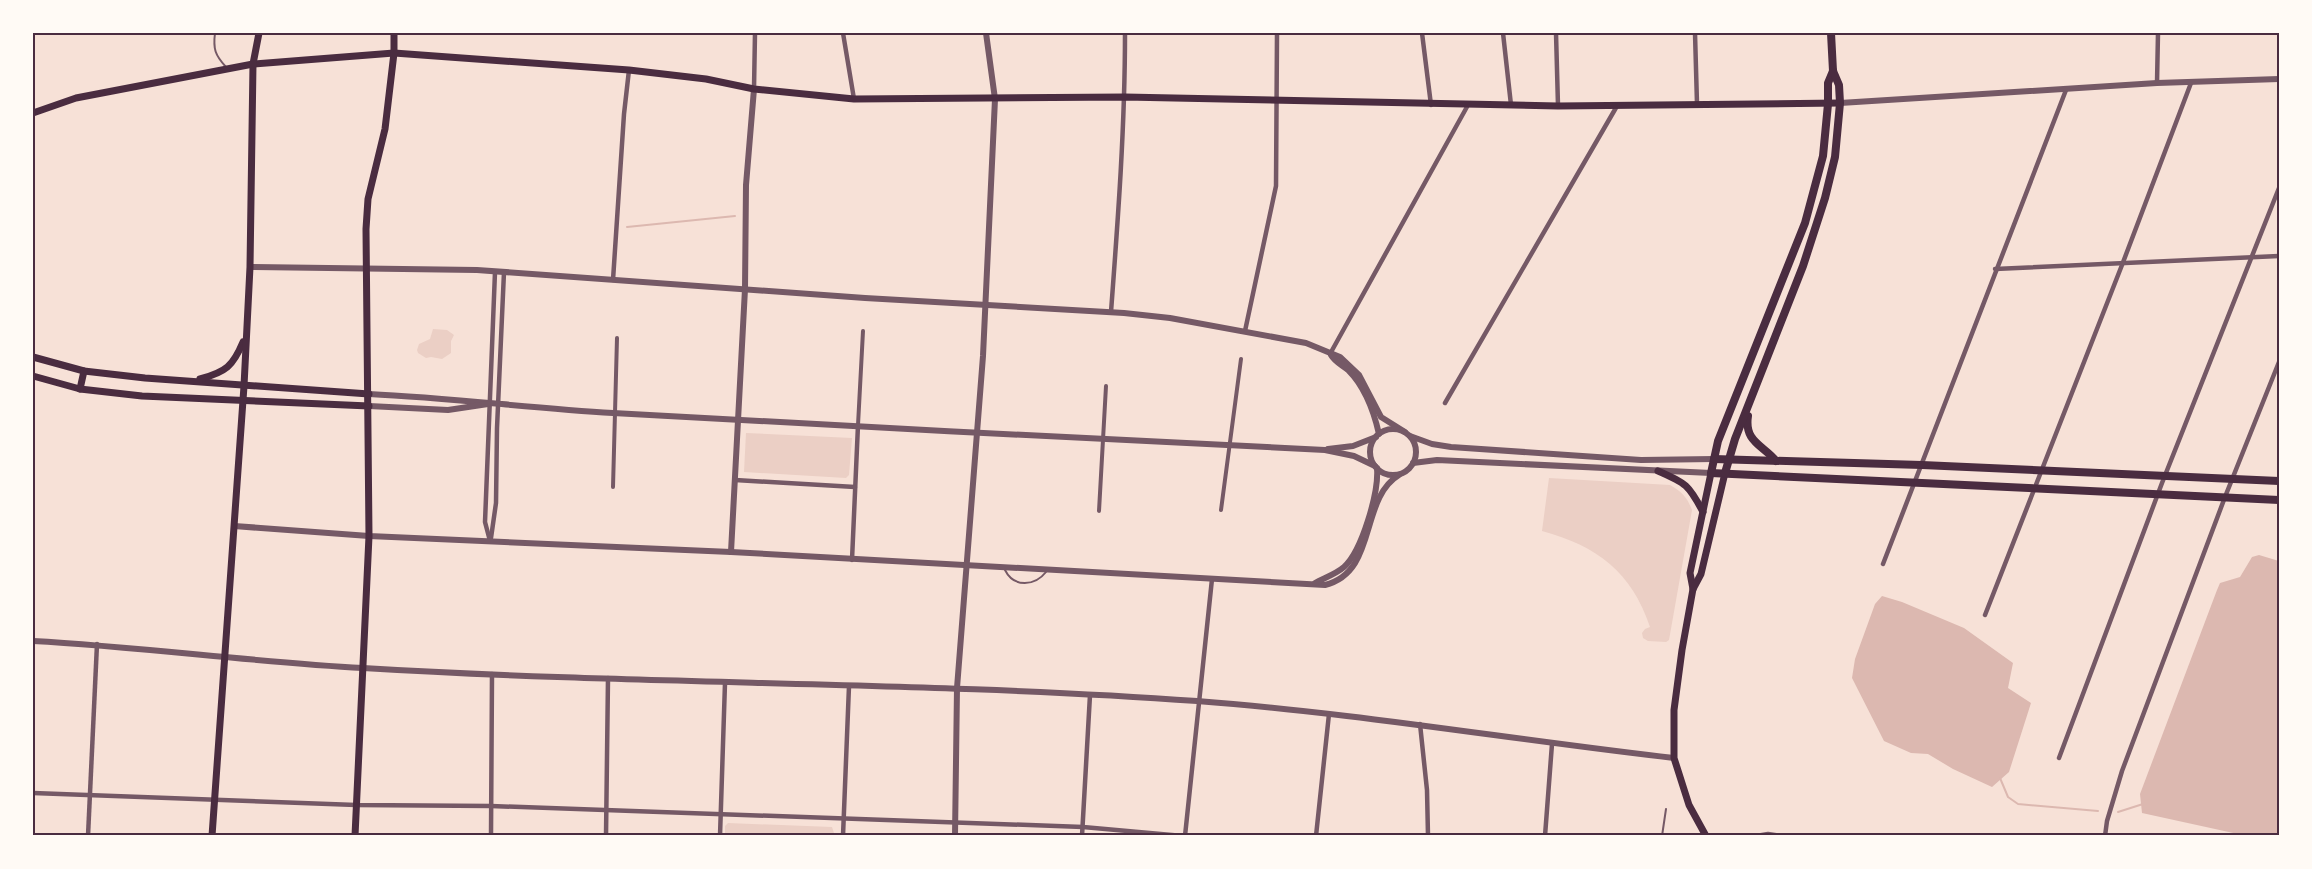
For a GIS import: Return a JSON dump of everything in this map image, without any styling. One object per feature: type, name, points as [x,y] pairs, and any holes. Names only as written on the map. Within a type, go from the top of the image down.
[{"type":"main road","points":[[212,836],[244,386],[250,267],[253,64],[260,33]]},
{"type":"main road","points":[[355,836],[369,536],[366,269],[368,199],[385,129],[394,54],[394,33]]},
{"type":"main road","points":[[1706,836],[1689,805],[1674,758],[1674,710],[1682,650],[1693,589],[1701,574],[1728,460],[1803,266],[1825,199],[1835,157],[1840,103],[1839,85],[1833,71],[1831,33]]},
{"type":"main road","points":[[33,113],[76,98],[253,64],[394,54],[629,70],[706,79],[754,89],[854,99],[1125,97],[1558,106],[1840,103]]},
{"type":"main road","points":[[1693,589],[1690,573],[1718,441],[1805,223],[1823,156],[1828,83],[1833,71]]},
{"type":"main road","points":[[195,381],[220,373],[235,360],[245,336]]},
{"type":"main road","points":[[33,357],[84,371],[244,386],[369,394]]},
{"type":"main road","points":[[80,389],[84,371]]},
{"type":"main road","points":[[33,376],[80,389],[152,397],[369,406]]},
{"type":"main road","points":[[1750,402],[1747,423],[1754,443],[1776,461]]},
{"type":"main road","points":[[1714,459],[1922,465],[2041,474],[2165,476],[2279,482]]},
{"type":"main road","points":[[1658,471],[1688,486],[1704,513]]},
{"type":"main road","points":[[1711,473],[1917,478],[2036,488],[2279,500]]},
{"type":"street","points":[[731,552],[745,289],[746,185],[754,89],[755,33]]},
{"type":"street","points":[[843,33],[854,99]]},
{"type":"street","points":[[955,836],[957,688],[977,432],[995,99],[987,33]]},
{"type":"street","points":[[1111,312],[1125,97],[1125,33]]},
{"type":"street","points":[[1245,332],[1276,186],[1277,33]]},
{"type":"street","points":[[1422,33],[1431,105]]},
{"type":"street","points":[[1503,33],[1511,105]]},
{"type":"street","points":[[1556,33],[1558,106]]},
{"type":"street","points":[[1695,33],[1697,104]]},
{"type":"street","points":[[2157,33],[2157,83]]},
{"type":"street","points":[[613,280],[629,70]]},
{"type":"street","points":[[1840,103],[2157,83],[2279,79]]},
{"type":"street","points":[[1985,615],[2191,83]]},
{"type":"street","points":[[1883,564],[2066,90]]},
{"type":"street","points":[[1330,354],[1468,105]]},
{"type":"street","points":[[1445,403],[1617,106]]},
{"type":"street","points":[[2060,758],[2165,476],[2279,188]]},
{"type":"street","points":[[1995,269],[2122,265],[2279,256]]},
{"type":"street","points":[[250,267],[423,268],[504,272],[1111,312],[1170,318],[1306,343],[1340,357],[1353,367],[1365,384],[1381,417],[1408,434],[1416,449],[1413,464]]},
{"type":"street","points":[[490,541],[485,522],[495,272]]},
{"type":"street","points":[[490,541],[496,503],[504,272]]},
{"type":"street","points":[[852,560],[863,331]]},
{"type":"street","points":[[613,487],[617,338]]},
{"type":"street","points":[[1315,583],[1344,567],[1352,557],[1378,477],[1370,454],[1377,436],[1376,420],[1362,389],[1348,370],[1335,361],[1330,354]]},
{"type":"street","points":[[1221,510],[1241,359]]},
{"type":"street","points":[[2105,836],[2107,821],[2122,771],[2225,497],[2278,370],[2279,362]]},
{"type":"street","points":[[1099,511],[1106,386]]},
{"type":"street","points":[[369,394],[449,398],[498,405],[615,413],[1325,450],[1354,456],[1388,475],[1399,475]]},
{"type":"street","points":[[369,406],[448,410],[489,404]]},
{"type":"street","points":[[1325,450],[1353,446],[1391,429],[1432,444],[1451,447],[1641,460],[1714,459]]},
{"type":"street","points":[[234,526],[369,536],[731,552],[1326,585],[1347,573],[1361,552],[1383,489],[1413,464],[1437,460],[1711,473]]},
{"type":"street","points":[[735,480],[855,487]]},
{"type":"street","points":[[33,793],[356,805],[491,806],[844,818],[1083,827],[1184,836],[1212,579]]},
{"type":"street","points":[[33,641],[97,644],[363,669],[725,683],[957,688],[1199,702],[1420,724],[1552,744],[1674,758]]},
{"type":"street","points":[[87,836],[97,644]]},
{"type":"street","points":[[491,836],[492,674]]},
{"type":"street","points":[[606,836],[608,678]]},
{"type":"street","points":[[720,836],[725,683]]},
{"type":"street","points":[[843,836],[849,686]]},
{"type":"street","points":[[1082,836],[1090,695]]},
{"type":"street","points":[[1316,836],[1329,714]]},
{"type":"street","points":[[1420,724],[1427,790],[1428,836]]},
{"type":"street","points":[[1545,836],[1552,744]]},
{"type":"street","points":[[1756,836],[1768,834],[1781,836]]},
{"type":"lane","points":[[215,33],[213,46],[216,57],[228,69]]},
{"type":"lane","points":[[1004,567],[1008,576],[1017,582],[1034,583],[1040,580],[1048,570]]},
{"type":"lane","points":[[1662,836],[1666,809]]},
{"type":"shaded area","points":[[433,329],[447,330],[454,335],[451,341],[451,353],[442,359],[426,358],[417,350],[419,344],[430,339]]},
{"type":"shaded area","points":[[746,433],[852,438],[849,475],[846,478],[744,472]]},
{"type":"shaded area","points":[[1549,478],[1670,485],[1686,498],[1692,510],[1669,640],[1666,642],[1648,641],[1643,638],[1642,633],[1650,627],[1642,608],[1633,591],[1610,564],[1596,553],[1580,545],[1542,531]]},
{"type":"shaded area","points":[[2259,555],[2279,561],[2279,836],[2247,836],[2142,813],[2140,794],[2220,583],[2240,577],[2252,557]]},
{"type":"shaded area","points":[[1882,596],[1964,628],[2013,663],[2008,688],[2031,703],[2009,772],[1992,787],[1953,769],[1928,754],[1911,753],[1884,741],[1852,678],[1855,659],[1875,604]]},
{"type":"shaded area","points":[[728,823],[832,827],[835,836],[725,836],[725,826]]},
{"type":"waterway","points":[[627,227],[735,216]]},
{"type":"waterway","points":[[2000,778],[2008,797],[2018,804],[2098,811]]},
{"type":"waterway","points":[[2118,812],[2143,804]]}]
